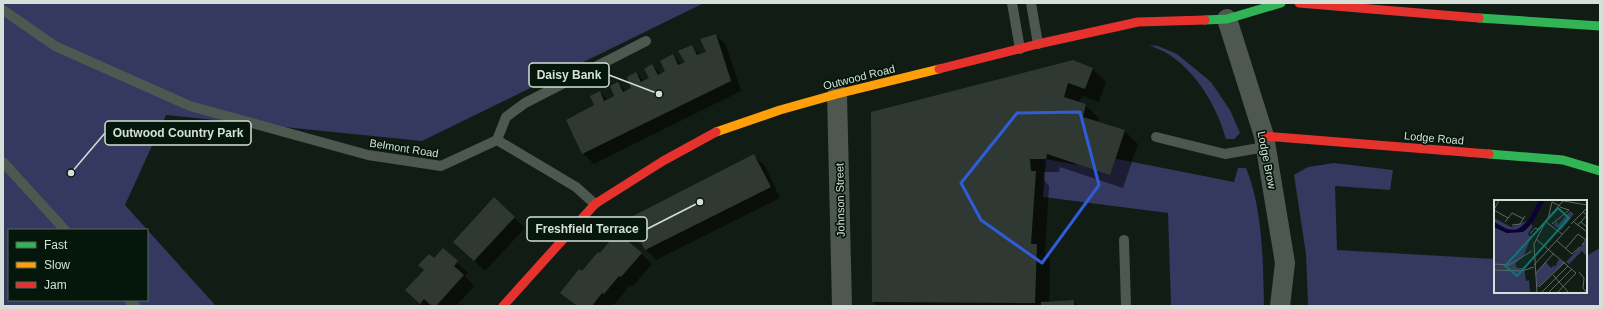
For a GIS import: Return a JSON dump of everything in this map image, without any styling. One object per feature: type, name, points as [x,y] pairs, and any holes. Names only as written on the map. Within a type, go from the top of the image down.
[{"type":"street","name":"Outwood Road","points":[[507,305],[595,204],[663,160],[716,132],[780,110],[838,94],[1038,44],[1138,22],[1227,18],[1281,3]]},
{"type":"street","points":[[1304,3],[1429,15],[1600,26]]},
{"type":"street","name":"Lodge Brow","points":[[1227,18],[1265,142],[1285,263],[1280,306]]},
{"type":"street","name":"Johnson Street","points":[[838,94],[842,306]]},
{"type":"street","name":"Lodge Road","points":[[1265,142],[1563,160],[1600,171]]},
{"type":"lane","points":[[1012,3],[1020,49]]},
{"type":"lane","points":[[1031,3],[1038,44]]},
{"type":"lane","name":"Belmont Road","points":[[3,10],[55,46],[190,106],[368,155],[442,166],[497,140]]},
{"type":"lane","points":[[595,204],[576,187],[497,140],[506,117],[525,103],[646,41]]},
{"type":"lane","points":[[1156,137],[1225,154],[1265,142]]},
{"type":"lane","points":[[3,162],[64,229]]},
{"type":"lane","points":[[1124,240],[1126,306]]},
{"type":"highlighted area","points":[[1080,112],[1099,185],[1042,263],[981,220],[961,183],[1017,113]]},
{"type":"shaded area","points":[[3,3],[704,3],[422,141],[166,115],[125,205],[147,229],[8,229],[8,301],[148,301],[148,231],[216,306],[3,306]]},
{"type":"shaded area","points":[[1149,45],[1158,46],[1177,54],[1211,82],[1230,110],[1240,133],[1234,139],[1226,139],[1211,103],[1197,80],[1188,70],[1168,54]]},
{"type":"shaded area","points":[[1082,152],[1234,182],[1238,168],[1246,168],[1252,184],[1259,218],[1264,306],[1171,306],[1168,213],[1043,197],[1046,159],[1077,165]]},
{"type":"shaded area","points":[[1334,163],[1393,170],[1390,190],[1335,186],[1337,250],[1494,259],[1494,293],[1587,293],[1587,255],[1600,248],[1600,306],[1308,306],[1306,254],[1294,175],[1308,167]]},
{"type":"building","points":[[716,34],[731,81],[582,154],[566,120],[594,105],[590,96],[600,91],[604,101],[614,96],[610,86],[618,82],[623,92],[631,88],[627,77],[636,72],[641,82],[649,78],[644,69],[652,64],[658,75],[665,71],[660,61],[673,54],[678,65],[685,62],[678,51],[692,45],[697,55],[706,52],[700,39]]},
{"type":"building","points":[[1073,60],[1093,68],[1085,89],[1068,83],[1064,97],[1086,104],[1083,117],[1125,130],[1110,175],[1047,154],[1046,159],[1030,159],[1031,171],[1036,171],[1031,244],[1037,244],[1035,303],[872,302],[871,112]]},
{"type":"building","points":[[754,154],[771,187],[645,250],[629,218]]},
{"type":"building","points":[[494,197],[515,217],[474,261],[453,242]]},
{"type":"building","points":[[617,232],[642,253],[621,277],[619,276],[604,294],[602,293],[592,306],[577,306],[560,293],[579,269],[582,271],[598,252],[600,253]]},
{"type":"building","points":[[443,248],[458,261],[454,266],[464,275],[436,306],[432,306],[424,299],[420,304],[405,290],[424,270],[418,265],[429,254],[434,258]]},
{"type":"building","points":[[1074,300],[1074,306],[1041,306],[1041,302]]},
{"type":"traffic: fast","points":[[1205,20],[1227,19],[1281,3]]},
{"type":"traffic: fast","points":[[1479,18],[1600,26]]},
{"type":"traffic: fast","points":[[1489,154],[1563,160],[1600,171]]},
{"type":"traffic: slow","points":[[716,132],[780,110],[837,94],[939,69]]},
{"type":"traffic: jam","points":[[1299,3],[1479,18]]},
{"type":"traffic: jam","points":[[939,69],[1038,44],[1138,22],[1205,20]]},
{"type":"traffic: jam","points":[[503,306],[595,204],[663,161],[716,132]]},
{"type":"traffic: jam","points":[[1264,136],[1489,154]]},
{"type":"place","name":"Daisy Bank","points":[[659,94]]},
{"type":"place","name":"Outwood Country Park","points":[[71,173]]},
{"type":"place","name":"Freshfield Terrace","points":[[700,202]]}]
